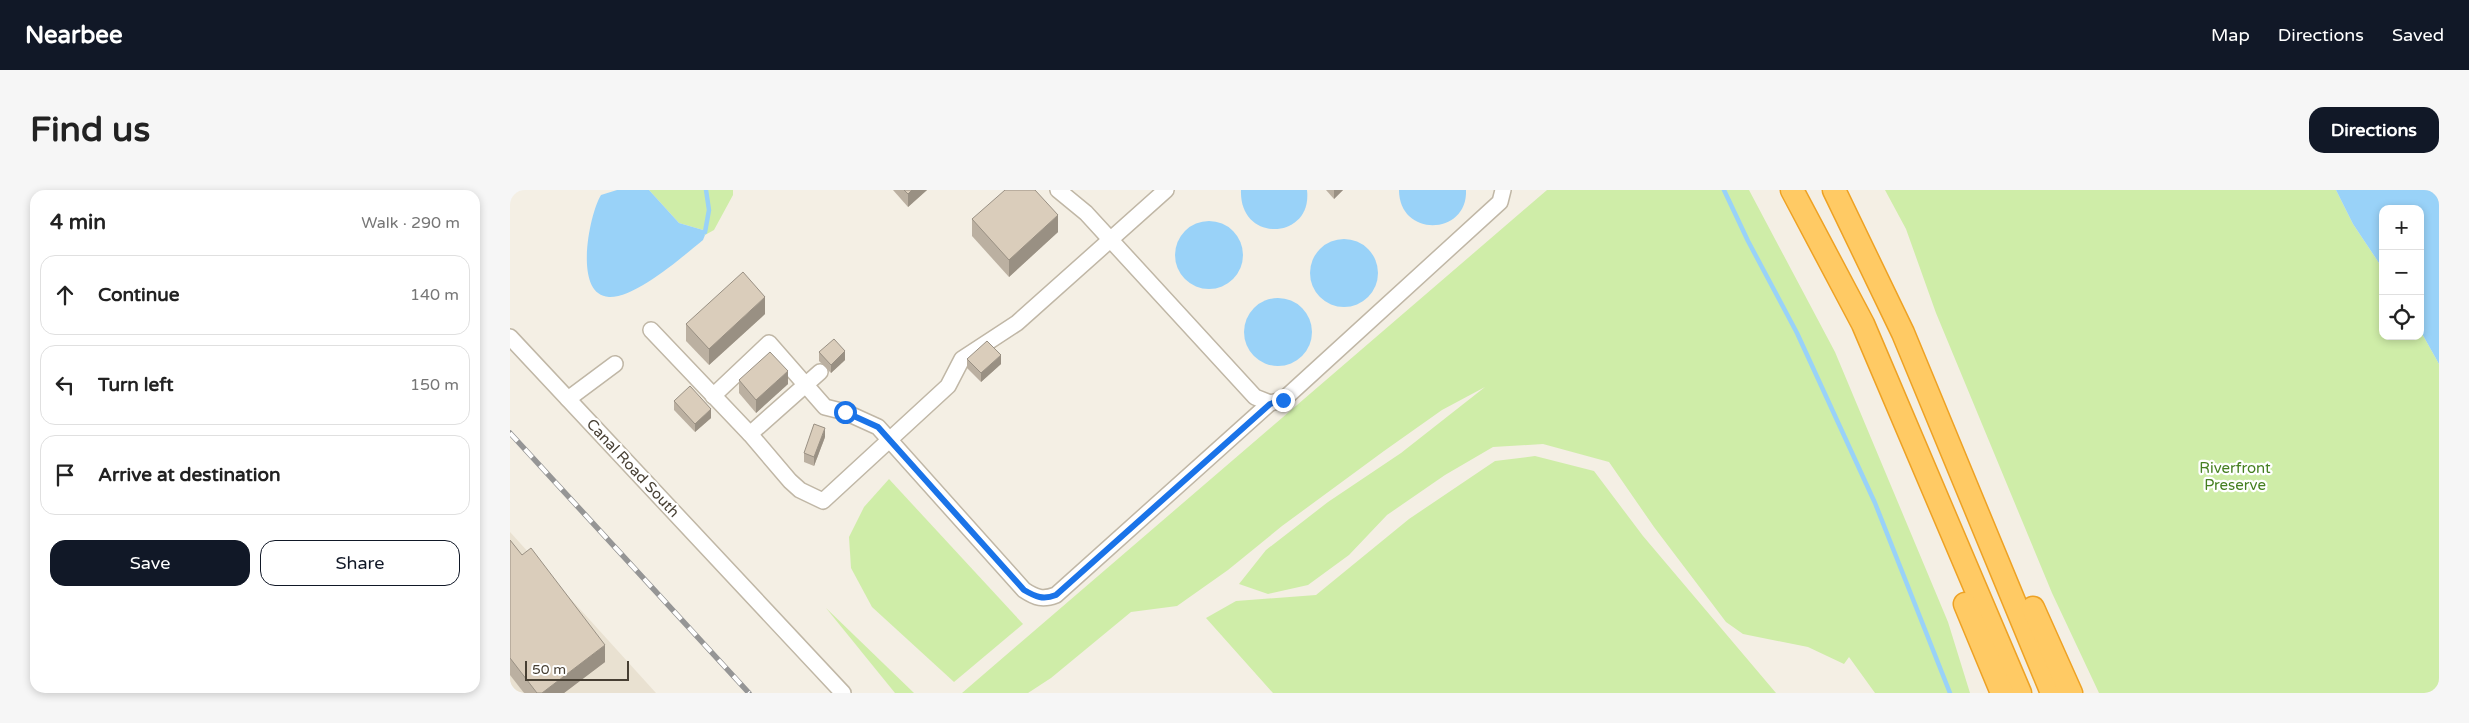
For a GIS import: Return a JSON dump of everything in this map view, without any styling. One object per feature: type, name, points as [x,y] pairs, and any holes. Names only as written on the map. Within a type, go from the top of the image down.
[{"type":"highway","points":[[1792,190],[1867,332],[2020,693]]},
{"type":"highway","points":[[1834,190],[1880,283],[1944,430],[2052,693]]},
{"type":"highway","points":[[1828,258],[1855,334],[1918,483],[2002,693]]},
{"type":"highway","points":[[1944,430],[2005,543],[2071,693]]},
{"type":"street","points":[[1058,190],[1086,213],[1110,242],[1255,397],[1270,404]]},
{"type":"street","points":[[651,330],[750,434],[800,490],[823,501],[888,439],[948,386],[962,359],[1017,323],[1110,242],[1166,190]]},
{"type":"street","points":[[713,396],[769,343],[807,384],[825,407],[845,412],[878,427],[1024,590],[1034,596],[1046,599],[1056,595],[1270,404],[1283,400],[1500,202],[1503,190]]},
{"type":"street","name":"Canal Road South","points":[[510,337],[843,693]]},
{"type":"street","points":[[568,399],[615,364]]},
{"type":"street","points":[[750,434],[820,372]]},
{"type":"shaded area","points":[[510,532],[656,693],[510,693]]},
{"type":"green space","points":[[649,190],[733,190],[733,195],[714,230],[705,235],[703,230],[679,223]]},
{"type":"green space","points":[[1547,190],[1749,190],[1835,352],[1948,622],[1970,693],[1875,693],[1849,657],[1844,664],[1808,647],[1743,634],[1726,622],[1654,527],[1609,462],[1543,444],[1493,447],[1445,475],[1387,515],[1349,555],[1308,585],[1268,594],[1239,584],[1266,550],[1328,502],[1401,453],[1485,387],[1442,410],[1384,451],[1282,526],[1228,570],[1177,606],[1131,612],[1051,678],[1028,693],[962,693]]},
{"type":"green space","name":"Riverfront Preserve","points":[[1885,190],[2336,190],[2353,224],[2379,263],[2379,340],[2424,340],[2424,337],[2439,364],[2439,693],[2099,693],[2052,593],[1936,313],[1906,229]]},
{"type":"green space","points":[[1535,456],[1594,471],[1643,536],[1776,693],[1273,693],[1206,618],[1236,601],[1316,595],[1409,519],[1495,461]]},
{"type":"green space","points":[[889,479],[1023,624],[954,682],[872,607],[851,568],[849,537],[864,507]]},
{"type":"green space","points":[[826,608],[914,693],[895,693]]},
{"type":"water","points":[[617,190],[649,190],[679,223],[703,230],[705,235],[703,240],[645,284],[620,296],[609,297],[598,293],[591,283],[587,268],[587,252],[592,218],[601,195]]},
{"type":"water","points":[[1241,190],[1307,190],[1306,207],[1299,219],[1288,226],[1276,229],[1263,227],[1251,220],[1244,208]]},
{"type":"water","points":[[1399,190],[1466,190],[1464,205],[1456,216],[1446,223],[1433,225],[1421,223],[1410,217],[1402,206]]},
{"type":"water","points":[[2336,190],[2439,190],[2439,364],[2424,337],[2424,205],[2379,205],[2379,263],[2353,224]]},
{"type":"water","points":[[1209,221],[1222,224],[1233,231],[1240,242],[1243,255],[1240,268],[1233,279],[1222,286],[1209,289],[1196,286],[1185,279],[1178,268],[1175,255],[1178,242],[1185,231],[1196,224]]},
{"type":"water","points":[[1344,239],[1357,242],[1368,249],[1375,260],[1378,273],[1375,286],[1368,297],[1357,304],[1344,307],[1331,304],[1320,297],[1313,286],[1310,273],[1313,260],[1320,249],[1331,242]]},
{"type":"water","points":[[1278,298],[1291,301],[1302,308],[1309,319],[1312,332],[1309,345],[1302,356],[1291,363],[1278,366],[1265,363],[1254,356],[1247,345],[1244,332],[1247,319],[1254,308],[1265,301]]},
{"type":"building","points":[[904,190],[912,190],[908,194]]},
{"type":"building","points":[[1005,190],[1035,190],[1058,215],[1009,260],[972,219]]},
{"type":"building","points":[[743,272],[765,297],[709,349],[686,324]]},
{"type":"building","points":[[834,339],[845,351],[831,365],[819,352]]},
{"type":"building","points":[[987,341],[1001,355],[981,373],[967,359]]},
{"type":"building","points":[[770,352],[788,371],[756,400],[739,380]]},
{"type":"building","points":[[690,386],[711,409],[695,424],[674,401]]},
{"type":"building","points":[[814,424],[825,428],[814,457],[804,453]]},
{"type":"building","points":[[510,540],[522,555],[531,548],[605,645],[542,693],[537,693],[510,658]]},
{"type":"waterway","points":[[705,232],[709,210],[706,190]]},
{"type":"waterway","points":[[1724,190],[1748,241],[1797,333],[1875,503],[1950,693]]},
{"type":"railway","points":[[510,433],[749,693]]},
{"type":"route","points":[[845,412],[878,427],[1024,590],[1034,596],[1046,599],[1056,595],[1270,404],[1283,400]]}]
